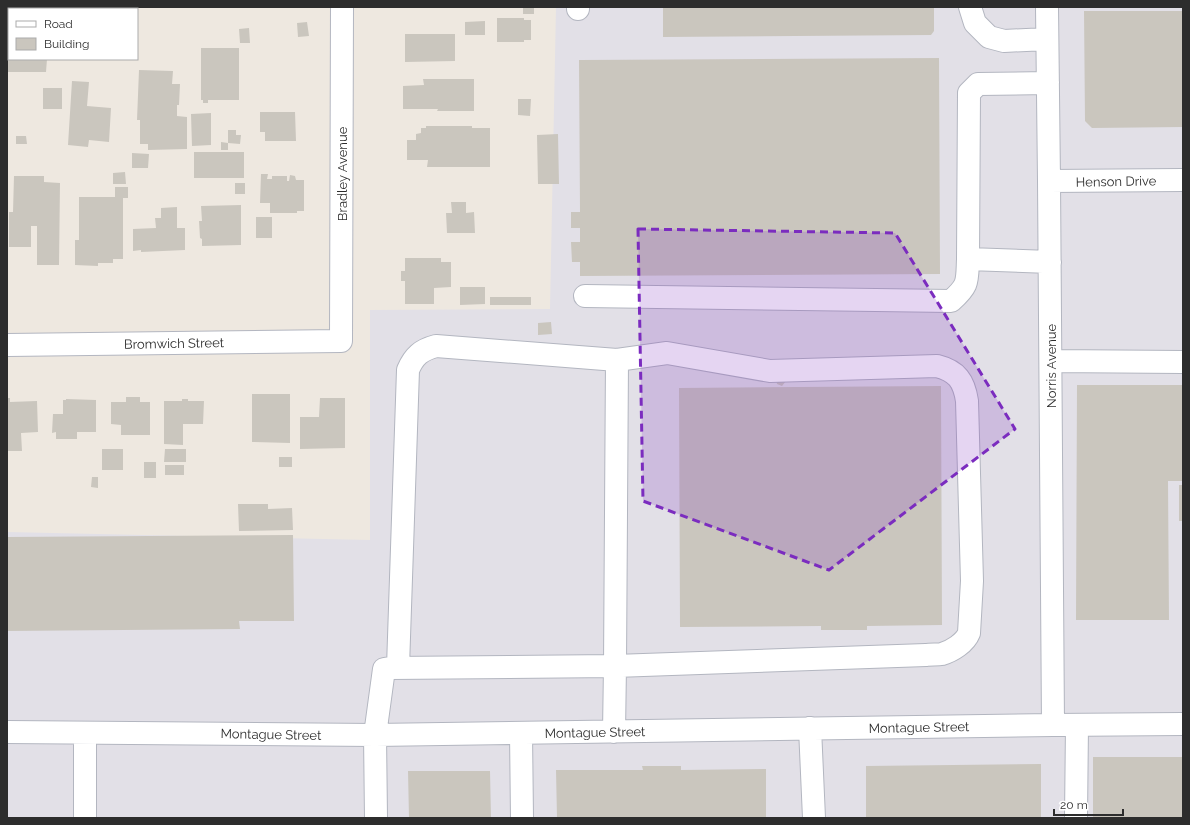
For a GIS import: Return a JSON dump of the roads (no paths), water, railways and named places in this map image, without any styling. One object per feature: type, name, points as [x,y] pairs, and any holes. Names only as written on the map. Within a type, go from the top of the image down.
[{"type":"street","name":"Bradley Avenue","points":[[341,341],[342,7]]},
{"type":"street","points":[[970,7],[975,24],[989,37],[1004,41],[1047,40]]},
{"type":"street","name":"Norris Avenue","points":[[1047,7],[1050,182],[1054,725]]},
{"type":"street","points":[[585,296],[951,301],[962,292],[967,282],[969,93],[978,84],[1048,83]]},
{"type":"street","name":"Henson Drive","points":[[1050,182],[1183,180]]},
{"type":"street","points":[[968,259],[1050,262]]},
{"type":"street","name":"Bromwich Street","points":[[7,345],[341,341]]},
{"type":"street","points":[[376,818],[375,735],[384,670],[390,668],[615,666],[943,654],[960,644],[969,633],[972,581],[967,401],[965,388],[958,377],[947,369],[937,366],[770,371],[667,353],[617,360],[436,346],[428,348],[412,360],[408,370],[398,667]]},
{"type":"street","points":[[614,732],[617,360]]},
{"type":"street","points":[[1051,361],[1183,362]]},
{"type":"street","points":[[1076,818],[1077,724]]},
{"type":"street","name":"Montague Street","points":[[7,732],[375,735],[1077,724],[1183,724]]},
{"type":"street","points":[[810,728],[814,818]]},
{"type":"street","points":[[85,733],[85,818]]},
{"type":"street","points":[[521,733],[522,818]]}]
